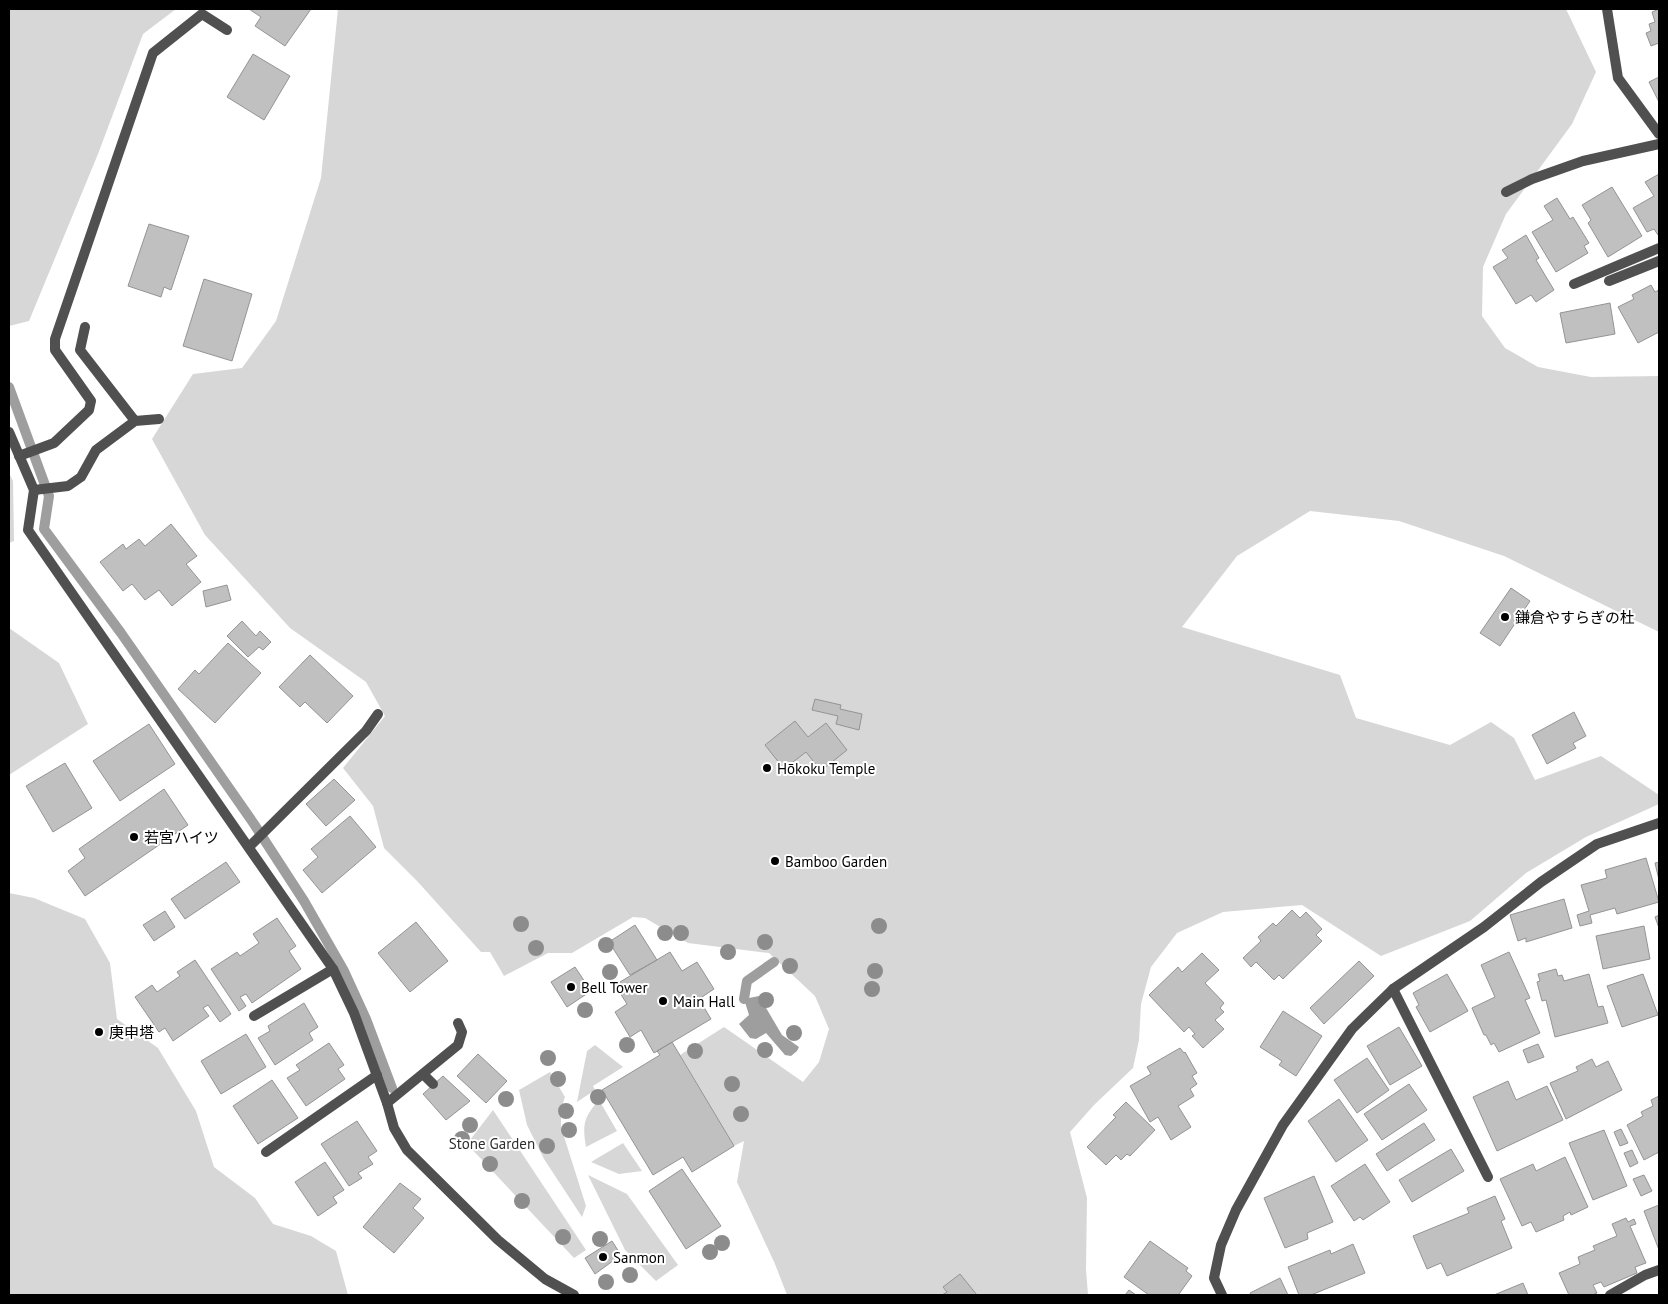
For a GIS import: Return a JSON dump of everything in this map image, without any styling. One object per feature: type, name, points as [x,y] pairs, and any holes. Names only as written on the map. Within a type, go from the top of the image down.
[{"type":"street","points":[[1606,9],[1618,78],[1659,134]]},
{"type":"street","points":[[19,456],[54,443],[89,410],[91,401],[55,350],[55,338],[153,53],[202,14],[227,30]]},
{"type":"street","points":[[1506,192],[1532,179],[1583,160],[1659,144]]},
{"type":"street","points":[[1574,284],[1659,248]]},
{"type":"street","points":[[1609,281],[1659,261]]},
{"type":"street","points":[[85,327],[80,350],[135,421]]},
{"type":"street","points":[[34,490],[68,486],[81,477],[96,450],[135,421],[159,419]]},
{"type":"street","points":[[9,432],[34,490],[28,530],[333,969],[354,1014],[387,1103],[394,1128],[407,1150],[498,1240],[545,1279],[574,1295]]},
{"type":"street","points":[[249,848],[366,731],[378,714]]},
{"type":"street","points":[[1222,1295],[1214,1278],[1221,1245],[1236,1210],[1283,1125],[1352,1029],[1393,988],[1484,927],[1541,882],[1597,844],[1659,823]]},
{"type":"street","points":[[254,1016],[333,969]]},
{"type":"street","points":[[1393,988],[1488,1177]]},
{"type":"street","points":[[387,1103],[458,1045],[462,1032],[458,1023]]},
{"type":"street","points":[[423,1074],[433,1084]]},
{"type":"street","points":[[266,1152],[377,1075]]},
{"type":"street","points":[[1610,1295],[1659,1270]]},
{"type":"green space","points":[[9,9],[176,9],[143,34],[98,154],[29,321],[9,326]]},
{"type":"green space","points":[[338,9],[1566,9],[1596,72],[1572,124],[1506,214],[1483,267],[1482,316],[1505,348],[1538,367],[1591,377],[1659,376],[1659,632],[1504,556],[1399,521],[1310,511],[1237,556],[1182,627],[1340,675],[1356,718],[1450,745],[1491,722],[1514,738],[1535,780],[1601,756],[1659,795],[1659,804],[1586,837],[1526,873],[1470,921],[1381,956],[1302,905],[1223,912],[1177,933],[1151,967],[1141,1004],[1139,1040],[1133,1068],[1094,1105],[1070,1132],[1087,1198],[1086,1269],[1088,1295],[787,1295],[775,1264],[737,1182],[744,1141],[734,1146],[680,1055],[724,1027],[803,1082],[819,1062],[829,1029],[815,996],[769,953],[688,943],[645,918],[633,917],[572,953],[548,953],[504,976],[490,952],[481,952],[418,882],[384,848],[373,806],[343,768],[385,716],[366,682],[290,628],[205,535],[152,439],[193,374],[242,368],[276,321],[321,178]]},
{"type":"green space","points":[[9,473],[13,481],[14,541],[9,543]]},
{"type":"green space","points":[[9,628],[59,663],[88,724],[9,775]]},
{"type":"green space","points":[[9,893],[34,898],[85,919],[110,963],[117,1019],[158,1048],[196,1111],[214,1167],[255,1198],[273,1224],[311,1236],[336,1251],[348,1295],[9,1295]]},
{"type":"green space","points":[[595,1045],[623,1067],[593,1086],[595,1090],[577,1102],[587,1051]]},
{"type":"green space","points":[[550,1072],[565,1097],[561,1109],[561,1127],[586,1206],[582,1217],[544,1159],[527,1125],[519,1090]]},
{"type":"green space","points":[[599,1100],[617,1131],[586,1147],[585,1121]]},
{"type":"green space","name":"Stone Garden","points":[[493,1110],[586,1250],[574,1258],[467,1144]]},
{"type":"green space","points":[[623,1143],[642,1171],[619,1174],[591,1162]]},
{"type":"green space","points":[[588,1175],[627,1194],[678,1265],[656,1281],[625,1250]]},
{"type":"shaded area","points":[[759,996],[782,1035],[799,1047],[791,1056],[785,1055],[766,1033],[756,1039],[750,1038],[739,1024],[749,1015],[744,999]]},
{"type":"building","points":[[249,9],[311,9],[285,46],[255,26],[261,17]]},
{"type":"building","points":[[1659,9],[1659,43],[1651,46],[1646,33],[1651,31],[1649,24],[1655,22],[1652,12]]},
{"type":"building","points":[[253,54],[290,76],[264,120],[227,97]]},
{"type":"building","points":[[1659,77],[1659,102],[1649,82]]},
{"type":"building","points":[[1659,174],[1658,235],[1654,229],[1647,232],[1633,208],[1654,196],[1645,182]]},
{"type":"building","points":[[1612,187],[1642,236],[1608,257],[1588,223],[1591,220],[1582,205]]},
{"type":"building","points":[[1557,198],[1570,219],[1573,217],[1589,243],[1584,246],[1588,253],[1556,272],[1532,232],[1553,220],[1544,206]]},
{"type":"building","points":[[149,224],[189,236],[171,290],[164,287],[161,297],[128,286]]},
{"type":"building","points":[[1526,235],[1539,258],[1536,260],[1554,290],[1536,302],[1531,295],[1516,304],[1493,267],[1508,258],[1502,250]]},
{"type":"building","points":[[204,279],[252,294],[232,361],[183,346]]},
{"type":"building","points":[[1651,285],[1655,292],[1659,290],[1659,332],[1638,343],[1618,307],[1634,299],[1632,295]]},
{"type":"building","points":[[1610,303],[1615,334],[1566,343],[1560,313]]},
{"type":"building","points":[[171,524],[197,556],[186,564],[201,582],[172,606],[159,590],[145,600],[132,584],[123,591],[100,562],[123,544],[126,549],[139,539],[145,546]]},
{"type":"building","points":[[227,585],[231,600],[206,607],[203,591]]},
{"type":"building","name":"鎌倉やすらぎの杜","points":[[1511,588],[1530,601],[1500,646],[1480,633]]},
{"type":"building","points":[[242,621],[256,636],[260,631],[271,642],[263,650],[259,647],[248,657],[227,636]]},
{"type":"building","points":[[228,643],[261,673],[215,723],[178,689],[195,670],[199,674]]},
{"type":"building","points":[[310,655],[353,696],[327,723],[305,702],[300,707],[279,687]]},
{"type":"building","points":[[815,699],[841,705],[840,709],[862,714],[859,730],[836,724],[838,716],[812,710]]},
{"type":"building","points":[[1574,712],[1586,736],[1573,743],[1576,748],[1547,764],[1532,735]]},
{"type":"building","points":[[795,721],[808,737],[826,723],[847,750],[821,771],[806,752],[784,769],[765,745]]},
{"type":"building","points":[[149,724],[175,764],[120,801],[93,761]]},
{"type":"building","points":[[65,763],[92,808],[53,832],[26,786]]},
{"type":"building","points":[[334,779],[355,800],[326,826],[306,804]]},
{"type":"building","name":"若宮ハイツ","points":[[164,789],[188,825],[85,896],[68,871],[85,858],[79,849]]},
{"type":"building","points":[[350,816],[376,847],[322,893],[303,870],[318,857],[311,849]]},
{"type":"building","points":[[1646,858],[1659,902],[1617,914],[1615,908],[1590,915],[1592,923],[1580,926],[1577,915],[1589,911],[1581,885],[1607,878],[1605,870]]},
{"type":"building","points":[[226,862],[240,882],[185,919],[171,899]]},
{"type":"building","points":[[1659,862],[1659,880],[1655,863]]},
{"type":"building","points":[[1564,899],[1572,928],[1526,942],[1526,938],[1518,941],[1510,915]]},
{"type":"building","points":[[1292,910],[1300,918],[1306,912],[1322,929],[1316,935],[1322,941],[1283,979],[1279,975],[1274,980],[1256,962],[1251,967],[1243,958],[1261,941],[1258,937],[1273,923],[1276,926]]},
{"type":"building","points":[[165,911],[175,927],[154,941],[143,925]]},
{"type":"building","points":[[1659,915],[1659,928],[1655,917]]},
{"type":"building","points":[[277,918],[296,946],[289,951],[301,969],[252,1003],[246,994],[240,997],[246,1006],[239,1011],[211,969],[237,952],[240,956],[259,943],[253,934]]},
{"type":"building","points":[[416,922],[448,961],[410,992],[378,953]]},
{"type":"building","points":[[635,925],[657,960],[630,975],[609,942]]},
{"type":"building","points":[[1644,926],[1650,959],[1603,969],[1596,936]]},
{"type":"building","name":"Main Hall","points":[[670,952],[682,971],[697,962],[714,989],[699,999],[711,1019],[654,1053],[641,1030],[630,1037],[615,1012],[627,1004],[615,985]]},
{"type":"building","points":[[1509,952],[1530,998],[1525,1000],[1540,1033],[1499,1052],[1494,1043],[1491,1045],[1486,1035],[1484,1035],[1472,1008],[1495,997],[1481,965]]},
{"type":"building","points":[[1202,953],[1219,970],[1205,983],[1224,1003],[1220,1008],[1224,1012],[1215,1020],[1224,1029],[1203,1048],[1192,1036],[1195,1034],[1189,1027],[1184,1032],[1149,995],[1178,967],[1182,972]]},
{"type":"building","points":[[195,960],[231,1014],[220,1022],[208,1005],[203,1008],[209,1016],[173,1041],[165,1028],[159,1032],[135,997],[152,985],[157,992],[180,976],[177,972]]},
{"type":"building","points":[[1359,961],[1374,976],[1324,1024],[1310,1008]]},
{"type":"building","name":"Bell Tower","points":[[575,967],[591,991],[567,1007],[551,982]]},
{"type":"building","points":[[1556,969],[1558,976],[1562,975],[1564,981],[1589,974],[1598,1007],[1603,1006],[1608,1023],[1555,1037],[1546,1000],[1542,1001],[1537,982],[1540,981],[1538,974]]},
{"type":"building","points":[[1447,974],[1468,1011],[1430,1032],[1416,1007],[1419,1005],[1413,993]]},
{"type":"building","points":[[1643,974],[1658,1015],[1622,1027],[1607,986]]},
{"type":"building","points":[[304,1003],[318,1027],[309,1033],[313,1040],[275,1065],[258,1038],[270,1031],[268,1026]]},
{"type":"building","points":[[1283,1011],[1322,1036],[1296,1076],[1279,1065],[1282,1061],[1260,1047]]},
{"type":"building","points":[[1399,1027],[1422,1066],[1390,1085],[1367,1046]]},
{"type":"building","points":[[246,1034],[266,1067],[221,1094],[201,1061]]},
{"type":"building","points":[[672,1042],[734,1146],[692,1172],[683,1157],[653,1175],[602,1090],[660,1055],[657,1051]]},
{"type":"building","points":[[329,1043],[344,1065],[338,1069],[345,1079],[306,1106],[287,1078],[300,1070],[296,1065]]},
{"type":"building","points":[[1538,1044],[1544,1057],[1528,1063],[1523,1050]]},
{"type":"building","points":[[1180,1048],[1185,1052],[1197,1073],[1192,1076],[1197,1084],[1190,1089],[1194,1096],[1178,1106],[1191,1127],[1171,1140],[1158,1117],[1150,1122],[1130,1086],[1151,1074],[1147,1067]]},
{"type":"building","points":[[478,1054],[507,1081],[486,1103],[457,1076]]},
{"type":"building","points":[[1367,1058],[1389,1090],[1357,1113],[1334,1080]]},
{"type":"building","points":[[1592,1059],[1596,1067],[1608,1061],[1622,1090],[1566,1119],[1550,1083],[1578,1071],[1576,1067]]},
{"type":"building","points":[[443,1076],[470,1101],[446,1120],[423,1094]]},
{"type":"building","points":[[272,1080],[298,1118],[258,1144],[233,1106]]},
{"type":"building","points":[[1508,1081],[1516,1100],[1547,1086],[1563,1120],[1497,1151],[1473,1097]]},
{"type":"building","points":[[1409,1084],[1427,1110],[1382,1140],[1364,1114]]},
{"type":"building","points":[[1659,1096],[1659,1152],[1644,1160],[1627,1125],[1643,1116],[1641,1112],[1653,1106],[1651,1100]]},
{"type":"building","points":[[1339,1099],[1368,1140],[1336,1162],[1308,1121]]},
{"type":"building","points":[[1126,1102],[1155,1130],[1130,1156],[1127,1154],[1121,1160],[1116,1155],[1106,1165],[1087,1147],[1116,1117],[1113,1115]]},
{"type":"building","points":[[357,1121],[377,1151],[368,1157],[373,1164],[358,1173],[362,1178],[349,1186],[321,1144]]},
{"type":"building","points":[[1424,1123],[1435,1140],[1387,1171],[1376,1154]]},
{"type":"building","points":[[1621,1129],[1628,1143],[1620,1146],[1614,1132]]},
{"type":"building","points":[[1604,1130],[1627,1186],[1593,1200],[1569,1143]]},
{"type":"building","points":[[1451,1149],[1464,1171],[1412,1202],[1399,1180]]},
{"type":"building","points":[[1632,1150],[1638,1163],[1630,1167],[1624,1153]]},
{"type":"building","points":[[1565,1157],[1588,1207],[1571,1215],[1570,1212],[1563,1216],[1564,1220],[1536,1232],[1531,1222],[1522,1226],[1500,1179],[1533,1164],[1536,1171]]},
{"type":"building","points":[[325,1162],[344,1190],[333,1197],[337,1203],[318,1216],[295,1182]]},
{"type":"building","points":[[1365,1164],[1390,1202],[1363,1220],[1360,1217],[1354,1221],[1331,1186]]},
{"type":"building","points":[[682,1169],[721,1226],[686,1249],[649,1191]]},
{"type":"building","points":[[1644,1175],[1652,1191],[1641,1196],[1633,1179]]},
{"type":"building","points":[[1314,1176],[1333,1222],[1307,1233],[1308,1239],[1285,1248],[1264,1198]]},
{"type":"building","points":[[400,1183],[421,1199],[413,1208],[424,1218],[394,1253],[363,1227]]},
{"type":"building","points":[[1495,1196],[1505,1219],[1501,1221],[1512,1248],[1447,1276],[1441,1263],[1427,1269],[1413,1236],[1469,1213],[1467,1208]]},
{"type":"building","points":[[1659,1205],[1659,1250],[1644,1211]]},
{"type":"building","points":[[1626,1218],[1628,1222],[1634,1219],[1636,1224],[1630,1226],[1646,1263],[1635,1267],[1637,1273],[1604,1287],[1601,1282],[1593,1285],[1597,1293],[1592,1295],[1569,1295],[1559,1273],[1580,1264],[1578,1257],[1595,1250],[1593,1246],[1617,1236],[1612,1224]]},
{"type":"building","name":"Sanmon","points":[[612,1241],[621,1255],[595,1274],[585,1258]]},
{"type":"building","points":[[1150,1241],[1188,1268],[1186,1271],[1192,1276],[1179,1294],[1181,1295],[1149,1295],[1124,1277]]},
{"type":"building","points":[[1353,1244],[1365,1273],[1311,1295],[1299,1295],[1288,1267],[1330,1250],[1331,1254]]},
{"type":"building","points":[[960,1274],[977,1295],[942,1295],[947,1292],[943,1287]]},
{"type":"building","points":[[1280,1278],[1288,1295],[1251,1295],[1250,1293]]},
{"type":"building","points":[[1523,1283],[1528,1295],[1494,1295]]},
{"type":"building","points":[[1129,1290],[1136,1295],[1125,1295]]},
{"type":"waterway","points":[[9,387],[49,496],[44,529],[121,633],[254,824],[304,901],[344,971],[366,1019],[392,1088]]},
{"type":"waterway","points":[[744,999],[747,981],[774,962]]},
{"type":"place","name":"鎌倉やすらぎの杜","points":[[1505,617]]},
{"type":"place","name":"Hōkoku Temple","points":[[767,768]]},
{"type":"place","name":"若宮ハイツ","points":[[134,837]]},
{"type":"place","name":"Bamboo Garden","points":[[775,861]]},
{"type":"place","name":"Bell Tower","points":[[571,987]]},
{"type":"place","name":"Main Hall","points":[[663,1001]]},
{"type":"place","name":"庚申塔","points":[[99,1032]]},
{"type":"place","name":"Sanmon","points":[[603,1257]]}]
